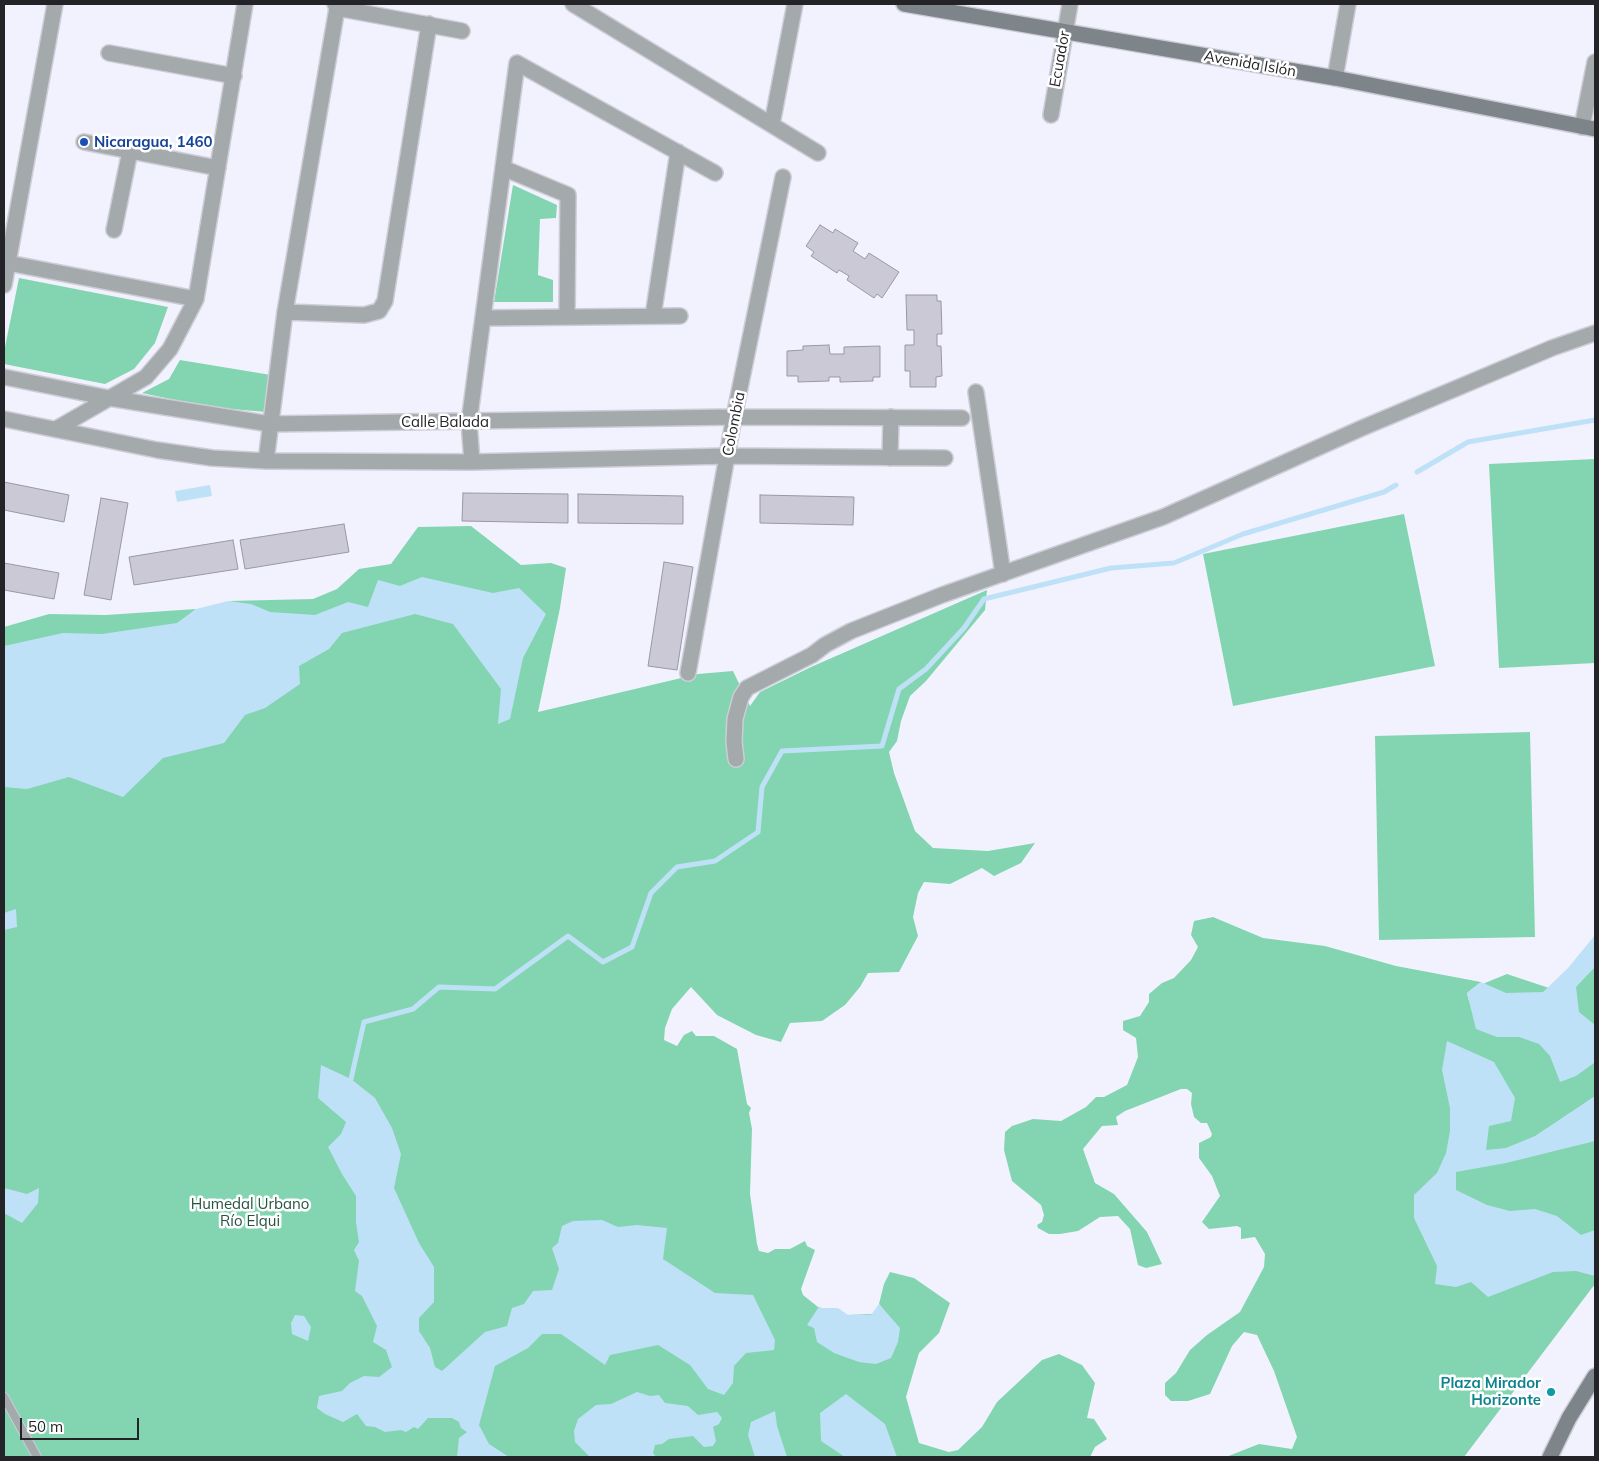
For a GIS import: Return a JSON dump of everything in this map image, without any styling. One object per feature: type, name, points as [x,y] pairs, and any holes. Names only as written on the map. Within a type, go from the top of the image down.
[{"type":"main road","name":"Avenida Islón","points":[[904,4],[1335,78],[1589,128]]},
{"type":"main road","points":[[1550,1457],[1569,1418],[1595,1376]]},
{"type":"street","points":[[4,285],[55,4]]},
{"type":"street","points":[[56,429],[146,376],[170,349],[196,299],[245,4]]},
{"type":"street","points":[[573,4],[818,153]]},
{"type":"street","points":[[772,124],[796,4]]},
{"type":"street","name":"Ecuador","points":[[1051,115],[1070,4]]},
{"type":"street","points":[[1335,78],[1348,4]]},
{"type":"street","points":[[266,461],[285,312],[336,6],[462,31]]},
{"type":"street","points":[[285,312],[364,315],[380,311],[385,301],[429,24]]},
{"type":"street","points":[[109,53],[234,76]]},
{"type":"street","points":[[1589,128],[1595,62]]},
{"type":"street","points":[[472,462],[469,422],[517,63],[715,173]]},
{"type":"street","points":[[84,142],[218,168]]},
{"type":"street","points":[[114,230],[130,151]]},
{"type":"street","points":[[653,316],[678,152]]},
{"type":"street","points":[[503,168],[568,195],[567,317]]},
{"type":"street","name":"Colombia","points":[[688,673],[734,417],[783,177]]},
{"type":"street","points":[[8,263],[196,299]]},
{"type":"street","points":[[483,318],[680,316]]},
{"type":"street","points":[[736,759],[734,742],[735,719],[741,697],[747,688],[812,655],[825,645],[851,631],[942,594],[1163,516],[1362,428],[1552,348],[1595,333]]},
{"type":"street","name":"Calle Balada","points":[[4,377],[109,398],[270,424],[734,417],[962,418]]},
{"type":"street","points":[[976,392],[1003,574]]},
{"type":"street","points":[[890,417],[890,458]]},
{"type":"street","points":[[4,419],[157,450],[212,458],[266,461],[472,462],[728,456],[945,458]]},
{"type":"lane","points":[[4,1397],[37,1457]]},
{"type":"green space","points":[[513,185],[557,205],[556,218],[540,219],[538,275],[553,280],[553,302],[494,302]]},
{"type":"green space","points":[[19,278],[168,307],[155,343],[134,369],[105,384],[4,364],[4,352]]},
{"type":"green space","points":[[180,360],[271,375],[266,412],[208,407],[142,393],[169,379]]},
{"type":"green space","points":[[1595,459],[1595,663],[1499,668],[1489,464]]},
{"type":"green space","points":[[1404,514],[1435,666],[1233,706],[1203,554]]},
{"type":"green space","name":"Humedal Urbano Río Elqui","points":[[471,526],[521,565],[551,563],[566,568],[560,608],[538,712],[698,674],[733,671],[750,706],[760,692],[811,667],[987,590],[985,610],[926,681],[910,696],[901,721],[897,741],[889,752],[894,773],[915,831],[933,848],[988,851],[1035,843],[1021,863],[994,876],[982,868],[950,884],[924,882],[918,893],[913,917],[918,936],[899,972],[868,973],[860,987],[845,1005],[822,1021],[790,1023],[781,1042],[756,1035],[717,1015],[691,987],[672,1009],[665,1028],[664,1040],[677,1046],[684,1035],[692,1031],[696,1036],[714,1036],[737,1049],[747,1104],[751,1108],[749,1113],[752,1129],[750,1194],[757,1244],[759,1251],[768,1253],[775,1249],[790,1249],[805,1241],[807,1246],[815,1250],[801,1289],[803,1295],[818,1307],[845,1315],[874,1314],[882,1308],[879,1304],[884,1284],[890,1272],[914,1278],[950,1303],[939,1333],[919,1353],[906,1397],[919,1443],[949,1452],[958,1450],[982,1427],[997,1402],[1042,1360],[1059,1354],[1082,1365],[1095,1383],[1087,1418],[1094,1419],[1107,1439],[1095,1447],[1090,1457],[4,1457],[4,627],[49,614],[106,615],[196,609],[191,613],[260,608],[228,601],[313,599],[337,589],[359,569],[391,564],[418,527]]},
{"type":"green space","points":[[1530,732],[1535,937],[1379,940],[1375,736]]},
{"type":"green space","points":[[1213,917],[1263,938],[1325,946],[1396,966],[1481,982],[1467,993],[1469,1001],[1485,983],[1507,974],[1561,992],[1595,963],[1595,1284],[1464,1457],[1226,1457],[1259,1444],[1292,1449],[1297,1437],[1274,1371],[1257,1335],[1244,1332],[1232,1346],[1210,1394],[1188,1401],[1171,1401],[1165,1395],[1165,1383],[1176,1373],[1190,1350],[1207,1335],[1240,1312],[1264,1267],[1265,1254],[1255,1237],[1241,1239],[1241,1228],[1237,1226],[1209,1229],[1202,1222],[1220,1196],[1212,1176],[1199,1158],[1199,1143],[1211,1137],[1212,1134],[1207,1123],[1201,1123],[1194,1117],[1191,1104],[1192,1093],[1187,1089],[1181,1089],[1125,1111],[1116,1117],[1118,1125],[1102,1126],[1083,1149],[1095,1183],[1114,1194],[1147,1232],[1162,1264],[1146,1268],[1138,1265],[1130,1229],[1118,1216],[1100,1217],[1078,1231],[1060,1234],[1049,1234],[1038,1228],[1037,1225],[1042,1222],[1044,1215],[1041,1205],[1012,1181],[1004,1150],[1005,1132],[1012,1126],[1033,1119],[1061,1121],[1086,1107],[1096,1097],[1104,1097],[1127,1085],[1138,1057],[1136,1038],[1123,1030],[1123,1021],[1140,1016],[1149,1002],[1149,994],[1162,983],[1174,978],[1191,960],[1198,947],[1191,935],[1194,921]]},
{"type":"water","points":[[210,485],[212,496],[177,502],[175,491]]},
{"type":"water","points":[[422,577],[493,593],[519,588],[546,614],[523,658],[510,719],[498,724],[501,689],[453,624],[415,614],[342,633],[329,649],[299,666],[300,684],[265,708],[245,715],[224,743],[163,758],[123,797],[69,777],[27,789],[4,787],[4,646],[63,633],[102,634],[177,623],[196,609],[228,601],[251,604],[270,612],[315,615],[348,602],[368,607],[378,580],[400,586]]},
{"type":"water","points":[[16,909],[17,927],[4,930],[4,913]]},
{"type":"water","points":[[1595,935],[1595,967],[1576,987],[1579,1012],[1595,1025],[1594,1063],[1576,1076],[1560,1082],[1550,1056],[1539,1044],[1519,1037],[1497,1037],[1476,1029],[1467,993],[1481,982],[1506,993],[1543,992],[1568,968]]},
{"type":"water","points":[[1447,1041],[1494,1062],[1515,1098],[1511,1121],[1489,1126],[1486,1150],[1506,1148],[1535,1136],[1595,1096],[1595,1141],[1506,1163],[1456,1172],[1456,1190],[1487,1205],[1510,1211],[1535,1209],[1557,1216],[1581,1235],[1595,1230],[1595,1276],[1576,1271],[1553,1272],[1488,1297],[1471,1282],[1456,1287],[1435,1284],[1437,1266],[1414,1218],[1414,1195],[1437,1173],[1446,1153],[1450,1131],[1450,1108],[1442,1070]]},
{"type":"water","points":[[321,1065],[351,1079],[375,1098],[392,1128],[401,1154],[394,1188],[419,1243],[434,1267],[434,1302],[419,1318],[419,1331],[430,1348],[435,1367],[442,1371],[485,1332],[507,1326],[512,1308],[524,1304],[533,1291],[552,1290],[559,1269],[552,1248],[558,1243],[562,1226],[573,1221],[602,1220],[618,1227],[637,1225],[667,1228],[663,1259],[715,1293],[753,1295],[775,1340],[774,1350],[746,1353],[734,1366],[733,1383],[724,1395],[708,1389],[690,1365],[658,1345],[610,1355],[605,1365],[561,1334],[542,1334],[528,1348],[495,1366],[479,1425],[489,1444],[509,1457],[457,1457],[459,1438],[467,1432],[461,1428],[459,1422],[452,1418],[428,1418],[418,1429],[414,1427],[406,1432],[401,1430],[385,1432],[375,1427],[366,1426],[357,1414],[343,1422],[325,1414],[317,1408],[319,1396],[342,1391],[350,1383],[364,1376],[379,1377],[392,1367],[386,1350],[373,1342],[377,1326],[362,1296],[355,1291],[359,1261],[354,1250],[359,1242],[356,1222],[356,1196],[328,1147],[341,1134],[346,1122],[318,1098]]},
{"type":"water","points":[[4,1188],[27,1194],[39,1188],[38,1203],[22,1223],[4,1213]]},
{"type":"water","points":[[879,1304],[900,1328],[898,1342],[891,1358],[876,1364],[859,1362],[834,1353],[817,1342],[814,1328],[807,1325],[818,1308],[838,1308],[848,1315],[871,1315]]},
{"type":"water","points":[[295,1315],[304,1316],[311,1327],[308,1341],[292,1334],[291,1323]]},
{"type":"water","points":[[637,1392],[650,1396],[659,1395],[665,1403],[688,1406],[698,1415],[717,1412],[722,1418],[719,1424],[713,1427],[716,1441],[713,1446],[704,1447],[693,1436],[669,1439],[662,1444],[655,1445],[653,1453],[656,1457],[590,1457],[575,1442],[574,1431],[578,1419],[596,1405],[611,1404]]},
{"type":"water","points":[[846,1394],[885,1424],[897,1457],[845,1457],[821,1441],[820,1413]]},
{"type":"water","points":[[775,1411],[777,1426],[787,1457],[755,1457],[748,1435],[751,1422]]},
{"type":"building","points":[[820,225],[833,233],[835,229],[858,243],[853,251],[865,259],[869,253],[899,272],[882,298],[877,294],[874,298],[847,280],[849,276],[839,270],[837,273],[811,256],[814,252],[806,246]]},
{"type":"building","points":[[906,295],[937,295],[937,301],[941,301],[942,334],[937,334],[937,346],[941,346],[942,376],[936,377],[936,387],[910,387],[910,371],[905,371],[905,345],[914,345],[914,330],[907,330]]},
{"type":"building","points":[[829,345],[830,354],[844,354],[844,347],[880,346],[880,377],[873,377],[873,381],[840,382],[840,377],[829,377],[829,381],[798,382],[798,376],[787,376],[787,351],[803,350],[803,346]]},
{"type":"building","points":[[4,482],[69,495],[64,522],[4,510]]},
{"type":"building","points":[[463,493],[568,494],[568,523],[462,521]]},
{"type":"building","points":[[578,494],[683,496],[683,524],[578,523]]},
{"type":"building","points":[[760,495],[854,497],[853,525],[760,523]]},
{"type":"building","points":[[101,498],[128,503],[111,600],[84,595]]},
{"type":"building","points":[[344,524],[349,552],[245,569],[240,540]]},
{"type":"building","points":[[233,540],[238,569],[134,585],[129,557]]},
{"type":"building","points":[[664,562],[693,567],[677,670],[648,666]]},
{"type":"building","points":[[4,563],[59,573],[54,599],[4,590]]},
{"type":"waterway","points":[[1417,472],[1468,442],[1595,420]]},
{"type":"waterway","points":[[351,1079],[364,1022],[413,1009],[439,987],[495,989],[568,936],[603,962],[632,947],[651,893],[677,867],[715,861],[758,832],[762,787],[782,751],[882,746],[899,689],[926,669],[964,628],[984,599],[1111,568],[1174,563],[1243,534],[1384,492],[1396,485]]},
{"type":"place","name":"Nicaragua, 1460","points":[[84,142]]},
{"type":"place","name":"Plaza Mirador Horizonte","points":[[1551,1392]]}]
